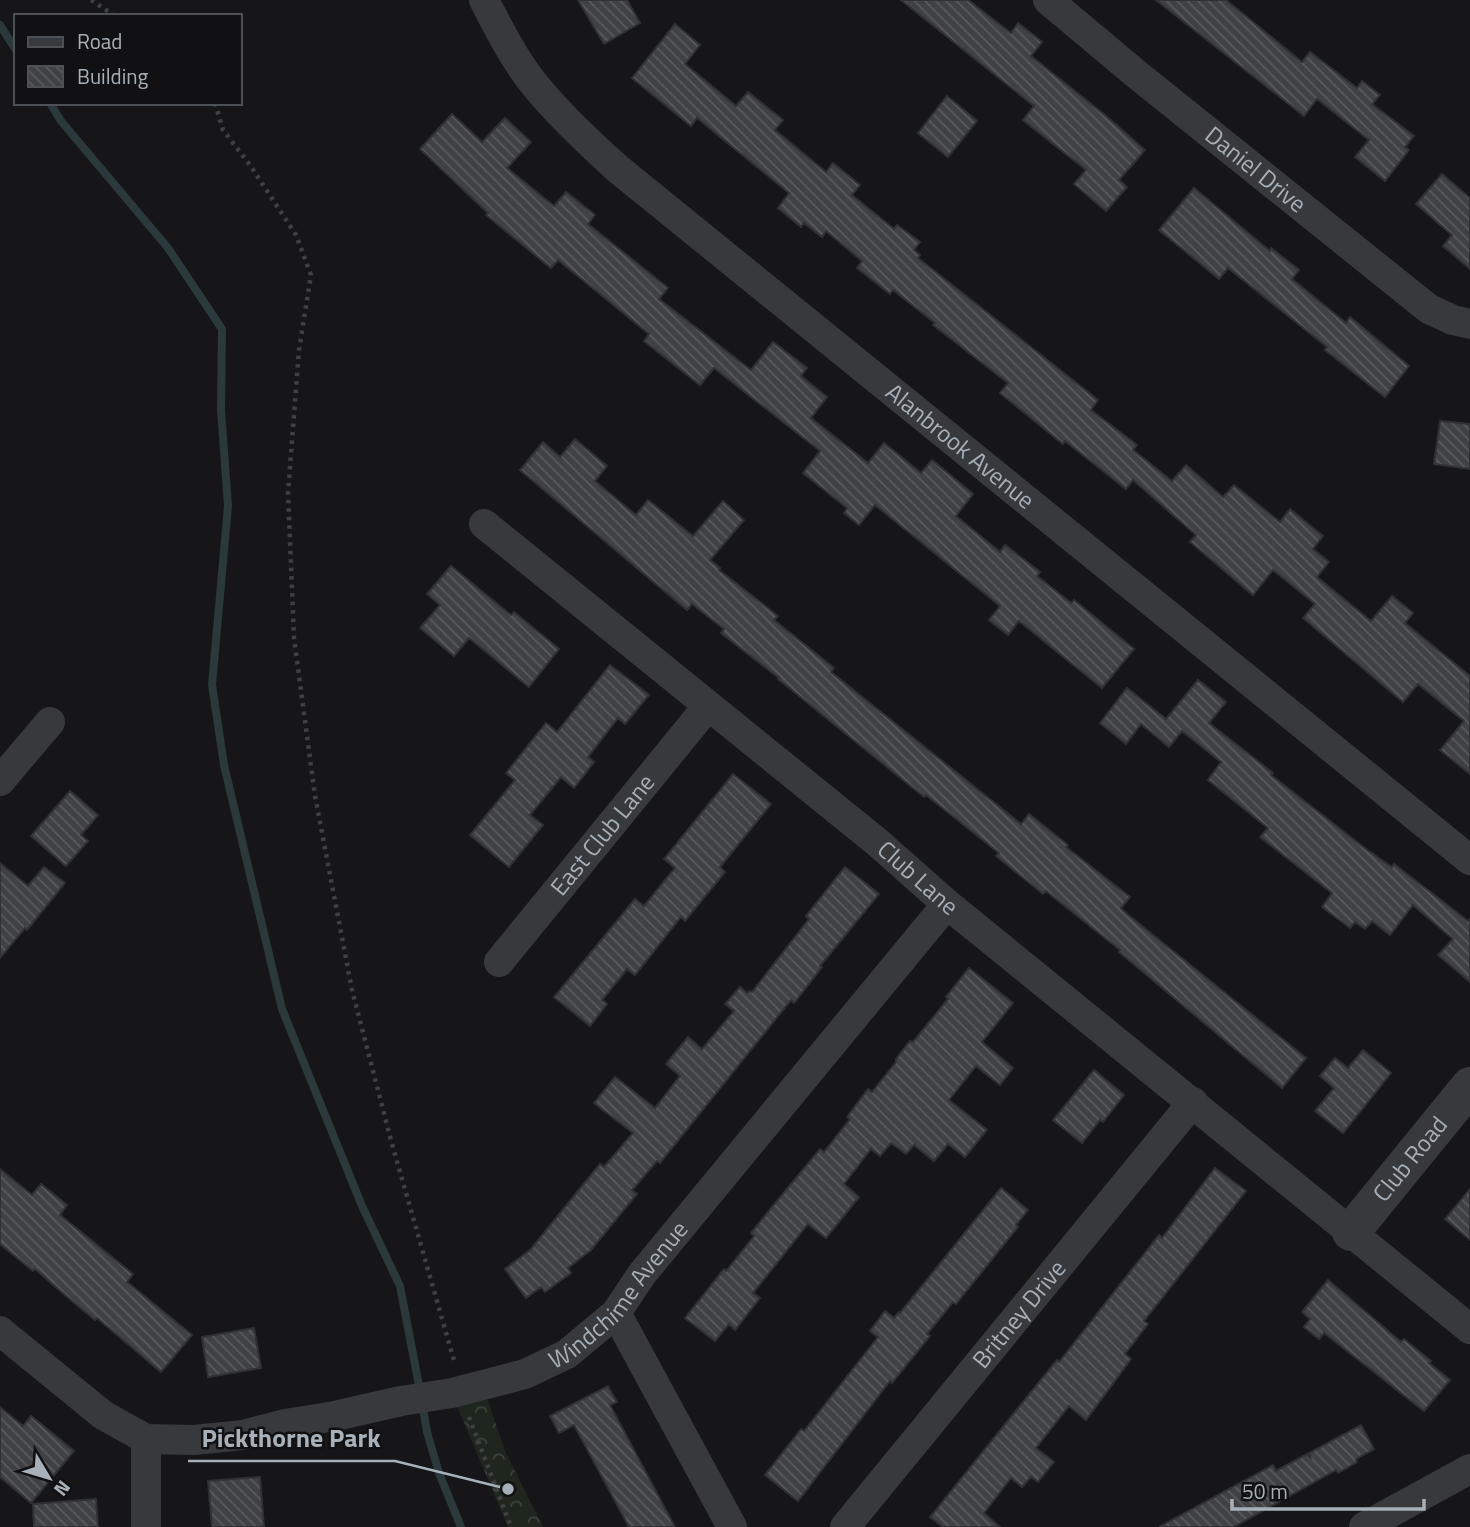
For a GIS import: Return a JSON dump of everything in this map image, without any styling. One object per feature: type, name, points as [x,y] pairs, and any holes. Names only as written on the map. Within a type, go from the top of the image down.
[{"type":"street","name":"Alanbrook Avenue","points":[[484,0],[532,82],[573,128],[618,169],[1470,860]]},
{"type":"street","name":"Daniel Drive","points":[[1048,0],[1429,309],[1470,324]]},
{"type":"street","name":"Club Lane","points":[[484,524],[877,842],[947,904],[1470,1329]]},
{"type":"street","name":"East Club Lane","points":[[499,962],[708,706]]},
{"type":"street","points":[[0,781],[50,722]]},
{"type":"street","name":"Windchime Avenue","points":[[146,1439],[194,1440],[243,1434],[335,1416],[525,1374],[567,1354],[616,1313],[642,1274],[947,904]]},
{"type":"street","name":"Club Road","points":[[1351,1232],[1470,1086]]},
{"type":"street","name":"Britney Drive","points":[[845,1527],[1193,1102]]},
{"type":"street","points":[[616,1313],[732,1527]]},
{"type":"street","points":[[0,1331],[103,1415],[146,1439],[146,1527]]},
{"type":"street","points":[[1364,1527],[1470,1469]]},
{"type":"path","points":[[91,0],[112,14]]},
{"type":"path","points":[[216,105],[223,130],[250,164],[296,235],[311,275],[299,350],[288,493],[294,638],[315,796],[352,990],[392,1144],[448,1393],[469,1416],[511,1527]]},
{"type":"green space","points":[[487,1398],[505,1451],[543,1527],[508,1527],[457,1406]]},
{"type":"building","points":[[578,0],[627,0],[640,23],[604,44]]},
{"type":"building","points":[[901,0],[968,0],[1011,33],[1018,23],[1042,42],[1031,56],[1145,150],[1119,180],[1127,187],[1106,211],[1074,184],[1086,170],[1023,120],[1034,106]]},
{"type":"building","points":[[1156,0],[1226,0],[1302,62],[1310,52],[1357,88],[1362,81],[1380,95],[1372,104],[1414,136],[1405,147],[1409,150],[1385,181],[1355,157],[1369,140],[1317,99],[1304,116]]},
{"type":"building","points":[[675,24],[700,45],[685,64],[736,106],[748,92],[783,120],[775,130],[826,172],[833,163],[860,185],[852,195],[894,229],[897,225],[920,242],[914,250],[920,255],[918,258],[1098,400],[1091,410],[1137,445],[1133,450],[1172,481],[1186,465],[1223,497],[1234,485],[1280,522],[1290,509],[1323,536],[1313,549],[1329,562],[1317,577],[1371,621],[1392,596],[1413,613],[1405,623],[1470,676],[1470,774],[1440,750],[1464,721],[1418,684],[1403,702],[1303,618],[1315,604],[1273,570],[1253,595],[1190,542],[1196,535],[1133,480],[1126,489],[1065,441],[1063,444],[1000,393],[1008,383],[893,290],[890,294],[857,268],[862,261],[826,231],[822,237],[804,223],[801,227],[778,208],[789,193],[697,118],[691,126],[632,78]]},
{"type":"building","points":[[947,96],[977,121],[948,157],[918,133]]},
{"type":"building","points":[[452,114],[482,142],[505,118],[531,142],[507,168],[554,206],[566,192],[595,215],[588,224],[668,288],[659,299],[751,370],[773,342],[807,368],[801,376],[827,397],[811,418],[868,463],[884,443],[921,473],[932,460],[973,494],[956,516],[1000,552],[1005,545],[1040,572],[1037,576],[1071,603],[1074,600],[1134,649],[1102,688],[1019,621],[1008,635],[989,620],[1000,606],[875,505],[859,525],[844,513],[847,508],[803,473],[820,451],[714,368],[700,385],[644,341],[649,334],[558,260],[551,268],[486,215],[488,213],[420,149]]},
{"type":"building","points":[[1442,174],[1470,198],[1470,269],[1443,246],[1452,235],[1416,204]]},
{"type":"building","points":[[1194,188],[1270,251],[1271,248],[1299,270],[1292,279],[1346,323],[1350,317],[1409,366],[1385,397],[1228,268],[1219,279],[1159,230]]},
{"type":"building","points":[[1440,421],[1470,424],[1470,469],[1434,464]]},
{"type":"building","points":[[575,439],[607,466],[595,481],[636,515],[648,500],[693,536],[723,501],[744,520],[710,560],[719,570],[778,616],[774,620],[834,668],[831,672],[1021,824],[1029,814],[1068,845],[1066,847],[1130,897],[1121,908],[1127,914],[1306,1058],[1282,1088],[1119,952],[1120,950],[1046,891],[1043,894],[996,856],[999,853],[926,795],[924,797],[721,633],[724,629],[692,604],[687,610],[520,470],[543,442],[560,457]]},
{"type":"building","points":[[451,566],[511,615],[514,612],[559,649],[529,687],[469,638],[454,656],[420,628],[440,605],[427,594]]},
{"type":"building","points":[[610,665],[649,695],[625,724],[618,718],[588,757],[594,762],[574,788],[561,777],[530,815],[543,825],[509,867],[470,835],[515,780],[506,773],[546,723],[557,732]]},
{"type":"building","points":[[1198,680],[1226,702],[1209,723],[1366,849],[1392,867],[1394,864],[1468,921],[1470,919],[1470,982],[1438,955],[1453,939],[1413,905],[1390,935],[1372,921],[1365,929],[1355,922],[1350,928],[1322,907],[1332,893],[1260,837],[1268,828],[1208,780],[1221,762],[1182,731],[1169,747],[1141,724],[1126,744],[1100,723],[1127,688],[1166,719]]},
{"type":"building","points":[[733,774],[771,804],[720,867],[725,872],[685,921],[681,917],[635,975],[627,969],[602,1000],[607,1004],[590,1026],[554,997],[635,899],[644,906],[675,868],[664,859]]},
{"type":"building","points":[[70,791],[98,815],[81,835],[88,841],[66,866],[31,836]]},
{"type":"building","points":[[0,863],[28,886],[44,867],[65,883],[0,958]]},
{"type":"building","points":[[845,867],[879,894],[820,966],[822,967],[794,1003],[791,1000],[660,1163],[657,1161],[632,1190],[637,1194],[591,1250],[568,1268],[571,1273],[545,1292],[541,1287],[526,1298],[505,1269],[530,1250],[600,1164],[604,1167],[633,1133],[594,1103],[615,1077],[655,1108],[680,1076],[666,1064],[688,1037],[702,1049],[734,1011],[725,1004],[740,987],[747,993],[752,992],[809,919],[806,916]]},
{"type":"building","points":[[969,968],[1013,1003],[982,1042],[1013,1068],[1000,1085],[976,1066],[949,1100],[987,1130],[965,1157],[948,1144],[934,1161],[914,1145],[906,1154],[891,1143],[880,1156],[871,1149],[844,1184],[859,1197],[826,1238],[808,1224],[753,1293],[760,1298],[735,1330],[729,1324],[715,1341],[685,1318],[754,1236],[751,1233],[820,1149],[824,1152],[850,1119],[847,1117],[868,1089],[872,1092],[910,1041],[913,1042],[948,999],[946,997]]},
{"type":"building","points":[[1363,1050],[1391,1073],[1343,1133],[1315,1111],[1334,1088],[1320,1076],[1335,1058],[1348,1068]]},
{"type":"building","points":[[1094,1070],[1124,1095],[1082,1143],[1053,1120]]},
{"type":"building","points":[[1215,1168],[1246,1191],[1144,1321],[1148,1324],[1125,1354],[1131,1359],[1086,1420],[1069,1406],[1036,1448],[1054,1462],[1038,1482],[1031,1477],[1022,1487],[1011,1478],[984,1513],[1000,1527],[943,1527],[930,1517],[1057,1360],[1059,1362],[1159,1235],[1162,1238]]},
{"type":"building","points":[[0,1169],[32,1195],[41,1184],[67,1205],[60,1215],[133,1274],[127,1282],[192,1335],[161,1372],[97,1318],[95,1320],[35,1269],[33,1271],[0,1244]]},
{"type":"building","points":[[1001,1188],[1028,1210],[1016,1225],[1018,1227],[956,1304],[953,1302],[927,1334],[930,1336],[892,1383],[890,1381],[798,1501],[765,1475],[801,1429],[804,1431],[878,1337],[870,1331],[885,1311],[894,1318],[900,1313]]},
{"type":"building","points":[[1470,1189],[1470,1240],[1445,1219]]},
{"type":"building","points":[[1328,1280],[1401,1342],[1404,1339],[1431,1361],[1429,1363],[1450,1380],[1424,1411],[1324,1333],[1319,1339],[1304,1327],[1310,1319],[1302,1312]]},
{"type":"building","points":[[254,1328],[261,1368],[208,1377],[202,1337]]},
{"type":"building","points":[[608,1386],[617,1402],[610,1405],[675,1527],[629,1527],[574,1425],[559,1433],[550,1416]]},
{"type":"building","points":[[0,1407],[23,1426],[31,1416],[74,1451],[31,1503],[0,1477]]},
{"type":"building","points":[[1361,1425],[1374,1449],[1338,1473],[1336,1470],[1234,1527],[1159,1527],[1273,1465],[1276,1471],[1307,1454],[1310,1457],[1309,1453]]},
{"type":"building","points":[[260,1477],[264,1527],[212,1527],[208,1481]]},
{"type":"building","points":[[96,1499],[98,1527],[34,1527],[33,1504]]},
{"type":"waterway","points":[[0,25],[14,47]]},
{"type":"waterway","points":[[51,105],[61,121],[168,248],[222,329],[221,410],[228,506],[212,685],[224,765],[282,1009],[362,1206],[400,1286],[420,1391]]},
{"type":"waterway","points":[[422,1403],[439,1473],[461,1527]]},
{"type":"place","name":"Pickthorne Park","points":[[508,1489]]}]
